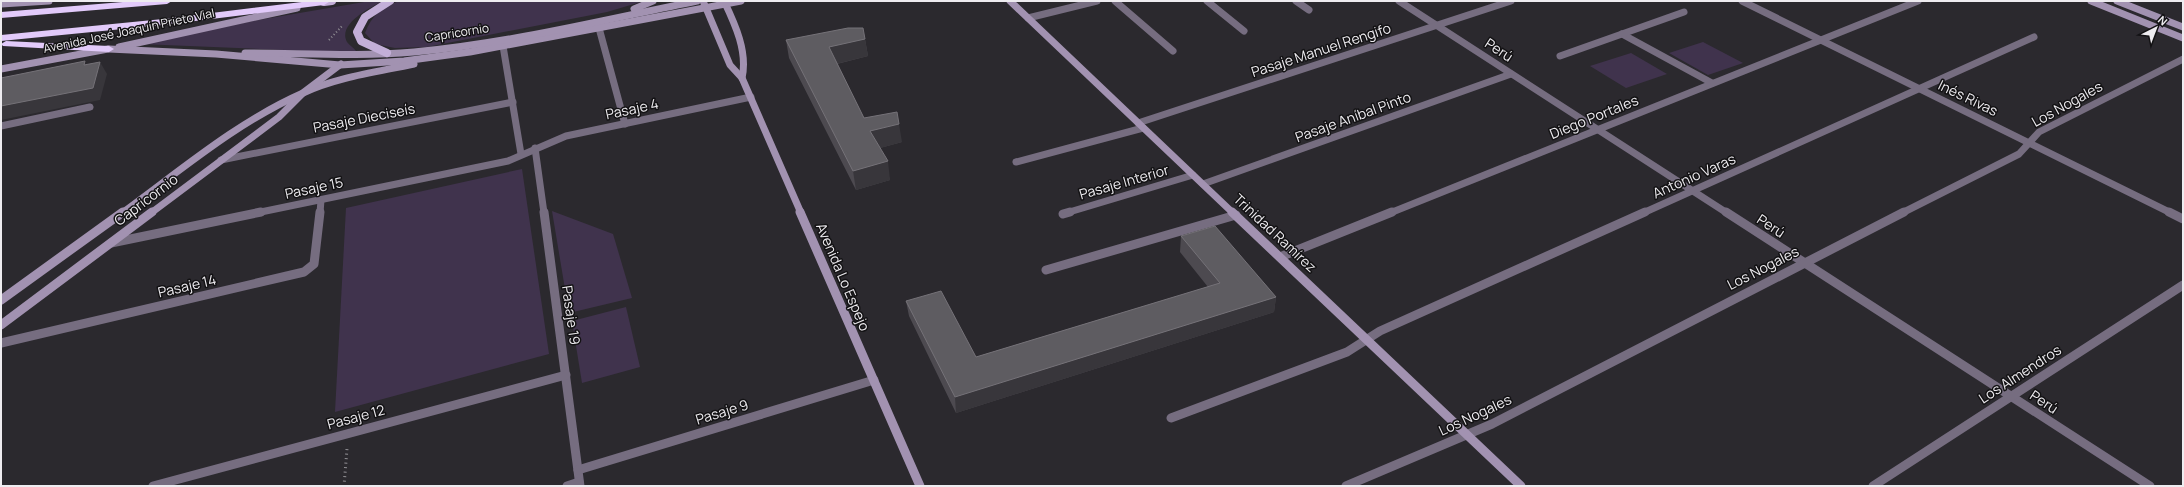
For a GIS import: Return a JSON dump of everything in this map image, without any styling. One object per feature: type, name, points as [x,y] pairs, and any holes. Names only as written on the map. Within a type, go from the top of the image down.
[{"type":"highway","points":[[1,15],[167,1]]},
{"type":"highway","points":[[1,30],[130,18],[274,1]]},
{"type":"highway","points":[[1,38],[163,22],[328,2]]},
{"type":"highway","points":[[1,44],[109,49]]},
{"type":"main road","points":[[1,4],[49,1]]},
{"type":"main road","points":[[387,53],[366,45],[361,41],[357,32],[361,21],[366,16],[390,1]]},
{"type":"main road","points":[[610,18],[653,1]]},
{"type":"main road","name":"Capricornio","points":[[109,49],[216,54],[324,55],[387,53],[465,45],[697,1]]},
{"type":"main road","name":"Capricornio","points":[[216,54],[340,65],[404,61],[470,52],[599,28],[704,4],[741,1]]},
{"type":"main road","name":"Trinidad Ramírez","points":[[1010,1],[1521,486]]},
{"type":"main road","points":[[2091,1],[2183,38]]},
{"type":"main road","points":[[2117,1],[2183,27]]},
{"type":"main road","name":"Avenida José Joaquín Prieto Vial","points":[[1,69],[109,49],[328,2]]},
{"type":"main road","points":[[725,2],[744,58],[746,68],[742,78]]},
{"type":"main road","name":"Avenida Lo Espejo","points":[[704,4],[730,65],[742,78],[751,97],[920,486]]},
{"type":"main road","points":[[304,92],[357,76],[470,52]]},
{"type":"main road","points":[[324,55],[334,59],[340,65],[387,53]]},
{"type":"main road","name":"Capricornio","points":[[1,325],[279,117],[304,92],[340,65]]},
{"type":"main road","name":"Capricornio","points":[[1,300],[236,128],[273,106],[304,92]]},
{"type":"street","points":[[1028,18],[1097,1]]},
{"type":"street","points":[[1115,1],[1173,51]]},
{"type":"street","points":[[1206,1],[1244,31]]},
{"type":"street","points":[[1296,1],[1309,10]]},
{"type":"street","name":"Perú","points":[[1399,1],[2150,486]]},
{"type":"street","name":"Pasaje Manuel Rengifo","points":[[1016,162],[1141,125],[1511,1]]},
{"type":"street","name":"Inés Rivas","points":[[1742,1],[2183,219]]},
{"type":"street","name":"Diego Portales","points":[[1280,257],[1918,1]]},
{"type":"street","points":[[1560,56],[1684,12]]},
{"type":"street","points":[[599,28],[625,124]]},
{"type":"street","points":[[1622,34],[1712,83]]},
{"type":"street","name":"Antonio Varas","points":[[1172,418],[1347,352],[1380,331],[2034,37]]},
{"type":"street","points":[[503,46],[521,154]]},
{"type":"street","name":"Los Nogales","points":[[1346,486],[1468,436],[1803,262],[2019,154],[2039,132],[2183,59]]},
{"type":"street","name":"Pasaje Aníbal Pinto","points":[[1203,184],[1511,74]]},
{"type":"street","name":"Pasaje 4","points":[[521,154],[566,136],[751,97]]},
{"type":"street","name":"Pasaje Dieciseís","points":[[221,160],[513,102]]},
{"type":"street","points":[[1,126],[90,107]]},
{"type":"street","name":"Pasaje 19","points":[[535,148],[580,484]]},
{"type":"street","name":"Pasaje 15","points":[[110,243],[508,161],[521,154]]},
{"type":"street","name":"Pasaje Interior","points":[[1062,214],[1193,175]]},
{"type":"street","name":"Pasaje 14","points":[[1,344],[304,272],[314,264],[321,200]]},
{"type":"street","points":[[1046,270],[1236,215]]},
{"type":"street","name":"Los Almendros","points":[[1873,486],[2183,285]]},
{"type":"street","name":"Pasaje 12","points":[[153,486],[566,375]]},
{"type":"street","name":"Pasaje 9","points":[[578,470],[874,380]]},
{"type":"street","points":[[567,486],[580,484]]},
{"type":"path","points":[[344,486],[348,433]]},
{"type":"shaded area","points":[[370,1],[383,1],[357,17],[347,29],[345,35],[347,42],[356,51],[355,53],[140,44],[253,21]]},
{"type":"shaded area","points":[[399,1],[644,1],[607,12],[427,47],[395,48],[375,44],[365,33],[367,27],[382,9]]},
{"type":"shaded area","points":[[1703,42],[1743,63],[1708,75],[1669,53]]},
{"type":"shaded area","points":[[1631,53],[1667,74],[1626,88],[1590,66]]},
{"type":"shaded area","points":[[522,169],[549,354],[335,412],[346,208]]},
{"type":"shaded area","points":[[552,211],[613,234],[632,298],[569,313]]},
{"type":"shaded area","points":[[626,307],[640,367],[582,383],[572,321]]},
{"type":"building","points":[[848,28],[863,28],[865,39],[829,47],[864,118],[897,112],[899,124],[870,131],[888,161],[853,171],[786,40]]},
{"type":"building","points":[[85,61],[84,65],[100,62],[93,88],[1,106],[1,78]]},
{"type":"building","points":[[1215,226],[1276,297],[955,397],[906,301],[941,291],[976,357],[1220,283],[1181,236]]}]
